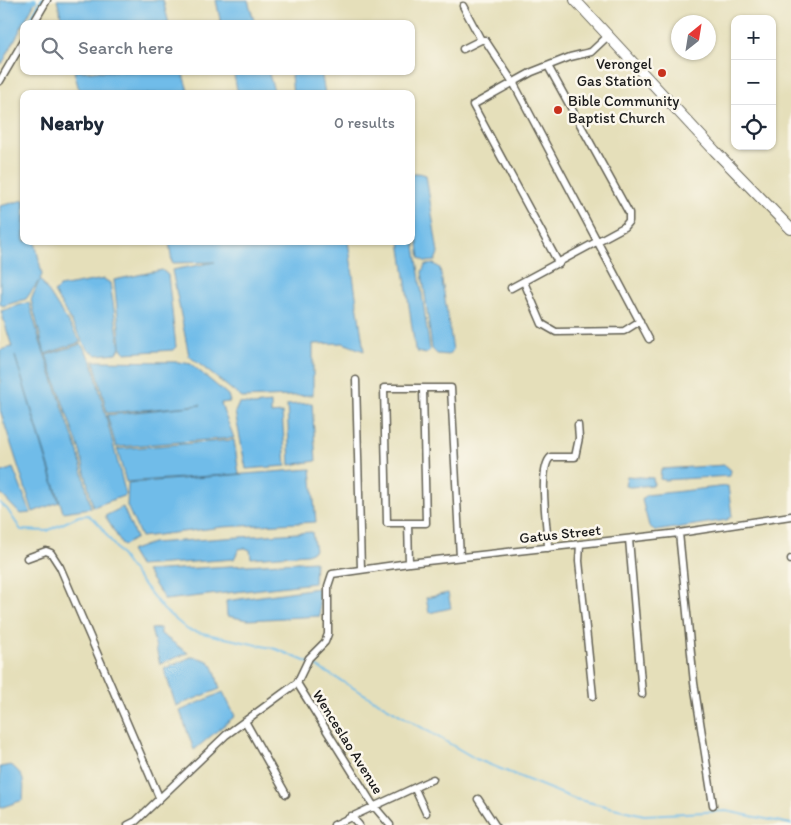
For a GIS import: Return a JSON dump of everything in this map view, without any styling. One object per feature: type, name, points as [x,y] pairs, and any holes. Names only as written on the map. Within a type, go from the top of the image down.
[{"type":"main road","points":[[575,0],[715,152],[791,229]]},
{"type":"street","points":[[35,20],[47,0]]},
{"type":"street","points":[[463,6],[481,40],[485,40],[514,84],[649,339]]},
{"type":"street","points":[[559,264],[473,106],[532,72],[591,52],[609,35]]},
{"type":"street","points":[[463,49],[481,40]]},
{"type":"street","points":[[0,81],[20,47]]},
{"type":"street","points":[[511,288],[559,264],[624,227],[630,221],[629,213],[548,66]]},
{"type":"street","points":[[524,282],[542,324],[556,332],[624,330],[640,321]]},
{"type":"street","points":[[356,380],[360,569]]},
{"type":"street","points":[[423,389],[426,523],[386,523],[384,388],[451,388],[460,557]]},
{"type":"street","points":[[548,548],[544,492],[546,466],[552,457],[576,456],[579,438],[578,425]]},
{"type":"street","name":"Gatus Street","points":[[332,574],[409,563],[679,533],[791,516]]},
{"type":"street","points":[[408,523],[409,563]]},
{"type":"street","points":[[679,533],[694,683],[713,805]]},
{"type":"street","points":[[629,539],[642,694]]},
{"type":"street","points":[[580,544],[579,561],[593,696]]},
{"type":"street","points":[[28,558],[46,551],[51,553],[60,567],[159,797]]},
{"type":"street","name":"Wenceslao Avenue","points":[[332,574],[328,586],[328,634],[326,642],[309,658],[297,683],[373,805],[390,825]]},
{"type":"street","points":[[128,825],[136,821],[226,735],[297,683]]},
{"type":"street","points":[[245,721],[286,794]]},
{"type":"street","points":[[334,825],[373,805],[415,789],[433,779]]},
{"type":"street","points":[[415,789],[426,813]]},
{"type":"street","points":[[478,799],[495,825]]},
{"type":"street","points":[[352,816],[359,825]]},
{"type":"water","points":[[0,0],[29,0],[0,18]]},
{"type":"water","points":[[36,0],[25,20],[20,20],[20,30],[2,64],[0,60],[0,23]]},
{"type":"water","points":[[57,0],[163,0],[168,20],[62,20]]},
{"type":"water","points":[[216,0],[248,0],[254,20],[220,20]]},
{"type":"water","points":[[75,75],[183,75],[188,90],[79,90]]},
{"type":"water","points":[[234,75],[269,75],[274,90],[237,90]]},
{"type":"water","points":[[291,75],[322,75],[324,90],[293,90]]},
{"type":"water","points":[[415,174],[426,175],[438,253],[435,261],[426,262],[420,258],[415,225]]},
{"type":"water","points":[[20,201],[20,245],[36,245],[42,275],[40,279],[81,342],[45,354],[31,300],[39,281],[26,299],[3,306],[0,304],[0,206]]},
{"type":"water","points":[[170,245],[349,245],[364,351],[343,343],[313,344],[313,395],[242,398],[189,356],[172,270],[215,262],[172,263]]},
{"type":"water","points":[[401,245],[415,245],[430,350],[426,354],[417,352],[415,349]]},
{"type":"water","points":[[434,264],[440,268],[453,350],[449,355],[437,354],[432,349],[422,272],[425,265]]},
{"type":"water","points":[[162,270],[168,275],[176,347],[173,350],[125,353],[121,346],[114,280]]},
{"type":"water","points":[[104,279],[110,283],[120,348],[117,353],[97,355],[87,349],[54,292],[59,287]]},
{"type":"water","points":[[29,302],[40,341],[78,452],[91,508],[63,512],[15,356],[59,502],[33,512],[0,410],[0,350],[12,347],[1,311]]},
{"type":"water","points":[[81,344],[92,361],[126,495],[93,507],[80,451],[46,355]]},
{"type":"water","points":[[94,361],[179,362],[191,364],[228,395],[230,402],[221,403],[234,438],[116,447],[107,415],[201,405],[107,413]]},
{"type":"water","points":[[239,403],[253,405],[271,403],[271,414],[282,413],[286,466],[246,469],[235,412]]},
{"type":"water","points":[[312,403],[316,461],[290,465],[287,405]]},
{"type":"water","points":[[234,440],[239,474],[126,482],[117,449]]},
{"type":"water","points":[[725,465],[731,470],[730,476],[660,479],[661,469]]},
{"type":"water","points":[[13,468],[31,513],[20,514],[0,493],[0,473]]},
{"type":"water","points":[[311,469],[316,522],[223,527],[141,537],[127,506],[128,483]]},
{"type":"water","points":[[627,476],[653,478],[654,485],[625,486]]},
{"type":"water","points":[[728,486],[732,516],[727,520],[656,531],[649,526],[642,500],[646,495]]},
{"type":"water","points":[[123,507],[136,538],[123,546],[105,516]]},
{"type":"water","points":[[312,532],[315,550],[307,554],[251,558],[250,550],[245,548],[239,549],[234,559],[139,566],[130,551],[152,543]]},
{"type":"water","points":[[315,561],[314,583],[165,600],[146,571]]},
{"type":"water","points":[[318,588],[320,616],[248,620],[227,616],[226,601]]},
{"type":"water","points":[[448,593],[451,608],[429,613],[426,598]]},
{"type":"water","points":[[160,628],[161,634],[188,653],[160,664],[151,629]]},
{"type":"water","points":[[191,657],[209,662],[214,670],[220,689],[176,706],[164,669]]},
{"type":"water","points":[[223,692],[235,716],[194,750],[180,711]]},
{"type":"water","points":[[11,765],[22,776],[23,800],[0,808],[0,767]]},
{"type":"waterway","points":[[0,20],[34,0]]},
{"type":"waterway","points":[[32,20],[43,0]]},
{"type":"waterway","points":[[0,503],[7,509],[21,530],[47,531],[79,516],[88,515],[98,523],[134,573],[164,610],[188,630],[276,649],[314,665],[476,759],[575,799],[644,815],[726,811],[791,824]]},
{"type":"place","name":"Verongel Gas Station","points":[[662,73]]},
{"type":"place","name":"Bible Community Baptist Church","points":[[558,110]]}]
